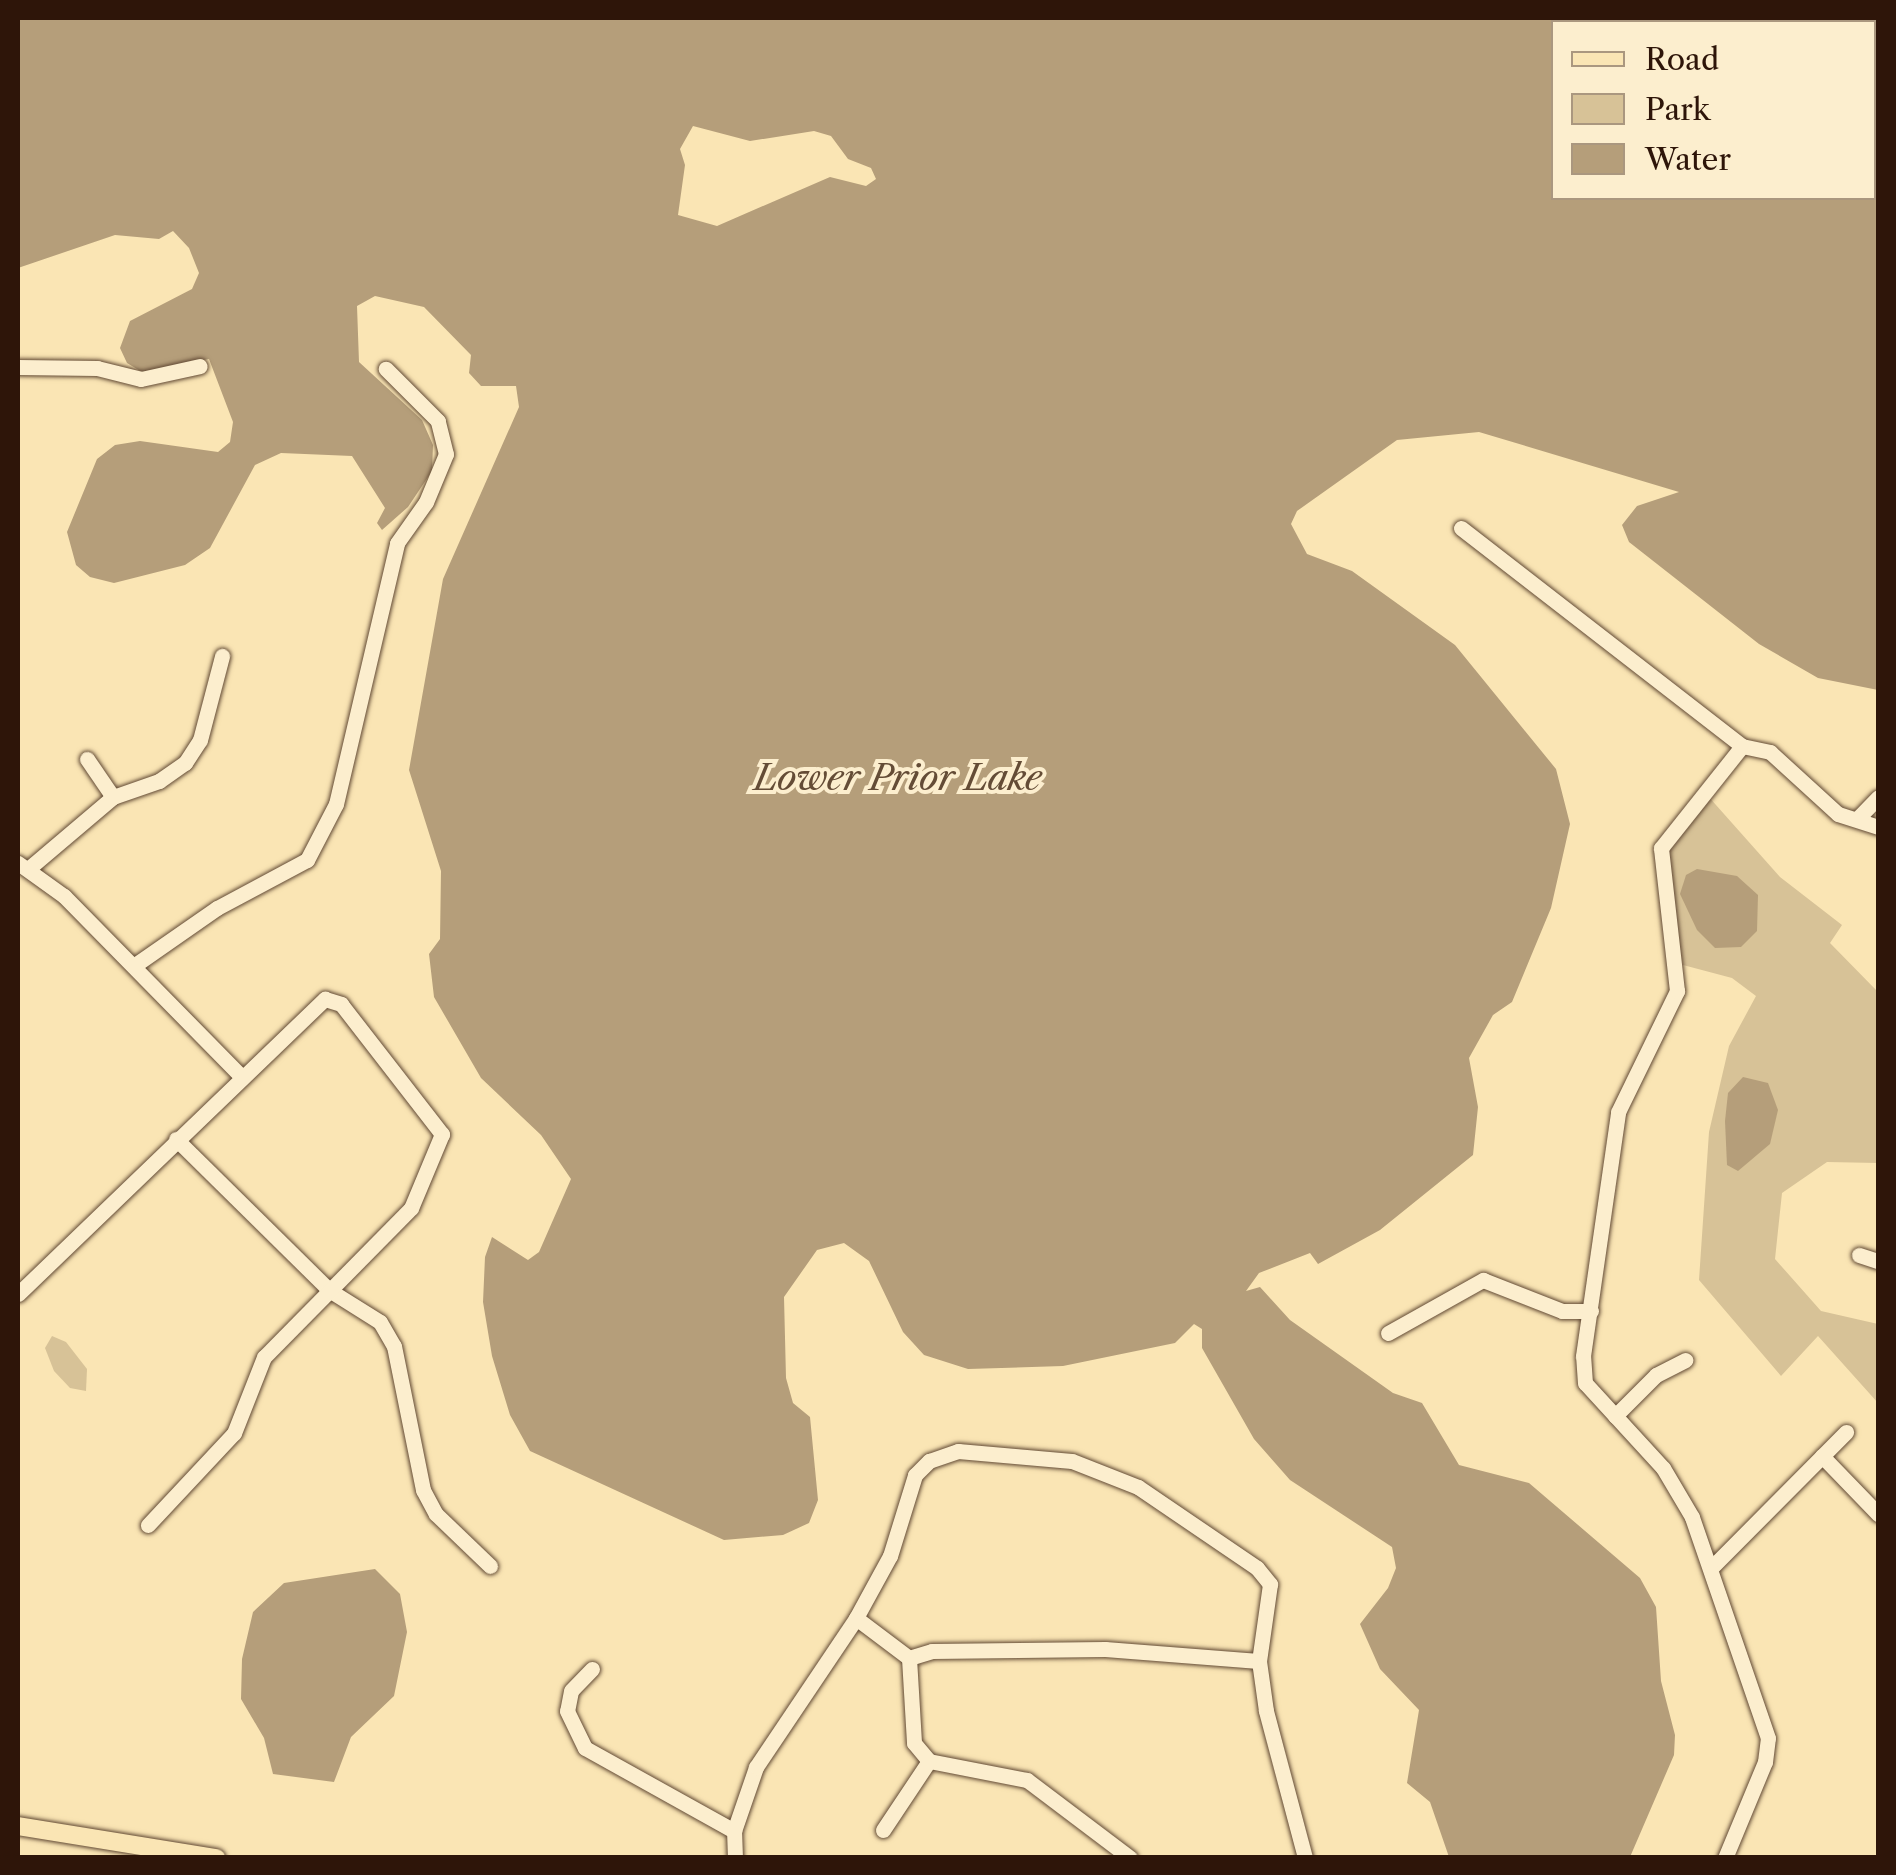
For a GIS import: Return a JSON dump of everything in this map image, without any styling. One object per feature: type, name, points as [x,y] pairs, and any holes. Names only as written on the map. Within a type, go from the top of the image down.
[{"type":"main road","points":[[18,1826],[156,1853],[216,1858]]},
{"type":"street","points":[[18,368],[96,368],[142,379],[200,366]]},
{"type":"street","points":[[135,965],[217,908],[307,860],[336,804],[397,543],[426,502],[446,454],[438,420],[386,370]]},
{"type":"street","points":[[1461,528],[1742,746],[1770,752],[1826,806],[1878,827]]},
{"type":"street","points":[[222,656],[200,740],[185,764],[160,781],[113,796],[23,866],[135,965],[241,1076]]},
{"type":"street","points":[[1724,1858],[1765,1762],[1768,1738],[1713,1566],[1663,1468],[1585,1382],[1618,1112],[1677,991],[1660,848],[1742,746]]},
{"type":"street","points":[[87,759],[113,796]]},
{"type":"street","points":[[1857,819],[1878,797]]},
{"type":"street","points":[[18,1294],[325,999],[341,1004],[442,1134],[439,1154],[411,1208],[264,1356],[221,1452],[148,1525]]},
{"type":"street","points":[[176,1139],[329,1290],[380,1322],[394,1346],[423,1490],[436,1514],[490,1566]]},
{"type":"street","points":[[1859,1256],[1878,1261]]},
{"type":"street","points":[[1388,1333],[1483,1280],[1562,1310],[1591,1311]]},
{"type":"street","points":[[1615,1416],[1656,1375],[1685,1360]]},
{"type":"street","points":[[1713,1566],[1846,1432]]},
{"type":"street","points":[[735,1858],[734,1831],[756,1767],[856,1618],[890,1556],[905,1497],[929,1461],[958,1451],[1032,1454],[1138,1486],[1257,1568],[1270,1584],[1271,1608],[1258,1661],[1304,1858]]},
{"type":"street","points":[[1822,1456],[1878,1514]]},
{"type":"street","points":[[856,1618],[909,1658],[914,1743],[929,1761],[1027,1780],[1130,1858]]},
{"type":"street","points":[[909,1658],[932,1651],[1105,1649],[1258,1661]]},
{"type":"street","points":[[592,1669],[571,1691],[567,1712],[585,1748],[734,1831]]},
{"type":"street","points":[[883,1830],[929,1761]]},
{"type":"green space","points":[[1708,796],[1780,877],[1842,925],[1830,943],[1878,992],[1878,1163],[1827,1162],[1782,1193],[1775,1259],[1821,1311],[1878,1324],[1878,1403],[1818,1336],[1781,1376],[1699,1280],[1709,1132],[1729,1046],[1756,996],[1732,978],[1683,965],[1664,867],[1667,852]]},
{"type":"green space","points":[[52,1336],[66,1342],[87,1369],[86,1391],[70,1388],[54,1371],[45,1348]]},
{"type":"water","name":"Lower Prior Lake","points":[[18,18],[1878,18],[1878,690],[1818,678],[1759,644],[1629,542],[1622,525],[1637,506],[1679,492],[1479,432],[1397,440],[1297,511],[1291,524],[1307,554],[1352,571],[1455,645],[1556,769],[1570,824],[1551,908],[1512,1002],[1493,1015],[1469,1058],[1478,1107],[1473,1155],[1380,1230],[1318,1264],[1310,1253],[1259,1273],[1246,1291],[1260,1287],[1290,1320],[1393,1393],[1422,1403],[1459,1465],[1529,1483],[1640,1578],[1656,1607],[1661,1681],[1675,1735],[1674,1755],[1630,1857],[1449,1857],[1430,1802],[1407,1783],[1419,1710],[1380,1669],[1360,1624],[1388,1588],[1396,1568],[1392,1547],[1290,1480],[1254,1439],[1202,1348],[1202,1329],[1194,1324],[1175,1343],[1063,1366],[968,1369],[924,1355],[903,1332],[869,1261],[844,1243],[817,1250],[784,1297],[786,1378],[793,1403],[810,1417],[818,1500],[809,1523],[783,1535],[724,1540],[530,1451],[510,1415],[492,1356],[483,1302],[485,1257],[492,1237],[528,1260],[539,1252],[571,1179],[541,1135],[481,1078],[434,997],[429,954],[440,939],[441,871],[409,770],[443,579],[519,407],[516,386],[481,386],[469,373],[471,355],[424,307],[375,296],[357,306],[359,362],[422,420],[433,445],[432,471],[408,507],[382,530],[377,523],[385,508],[352,456],[281,453],[255,465],[210,548],[185,565],[114,583],[90,577],[76,565],[67,532],[97,459],[115,445],[140,441],[218,452],[230,442],[233,422],[209,359],[142,372],[127,363],[120,348],[130,321],[192,289],[199,273],[189,248],[173,231],[159,239],[115,235],[18,268]],"holes":[[[693,126],[750,141],[814,131],[831,136],[848,159],[871,168],[876,179],[866,186],[830,177],[717,226],[678,215],[685,165],[680,149]]]},
{"type":"water","points":[[1697,869],[1737,876],[1758,895],[1757,931],[1741,947],[1715,948],[1697,930],[1680,894],[1686,875]]},
{"type":"water","points":[[1743,1077],[1768,1083],[1778,1110],[1770,1144],[1738,1171],[1727,1165],[1725,1121],[1728,1093]]},
{"type":"water","points":[[375,1569],[400,1594],[407,1632],[394,1696],[351,1737],[334,1782],[273,1774],[264,1738],[241,1699],[242,1659],[253,1612],[284,1583]]}]
